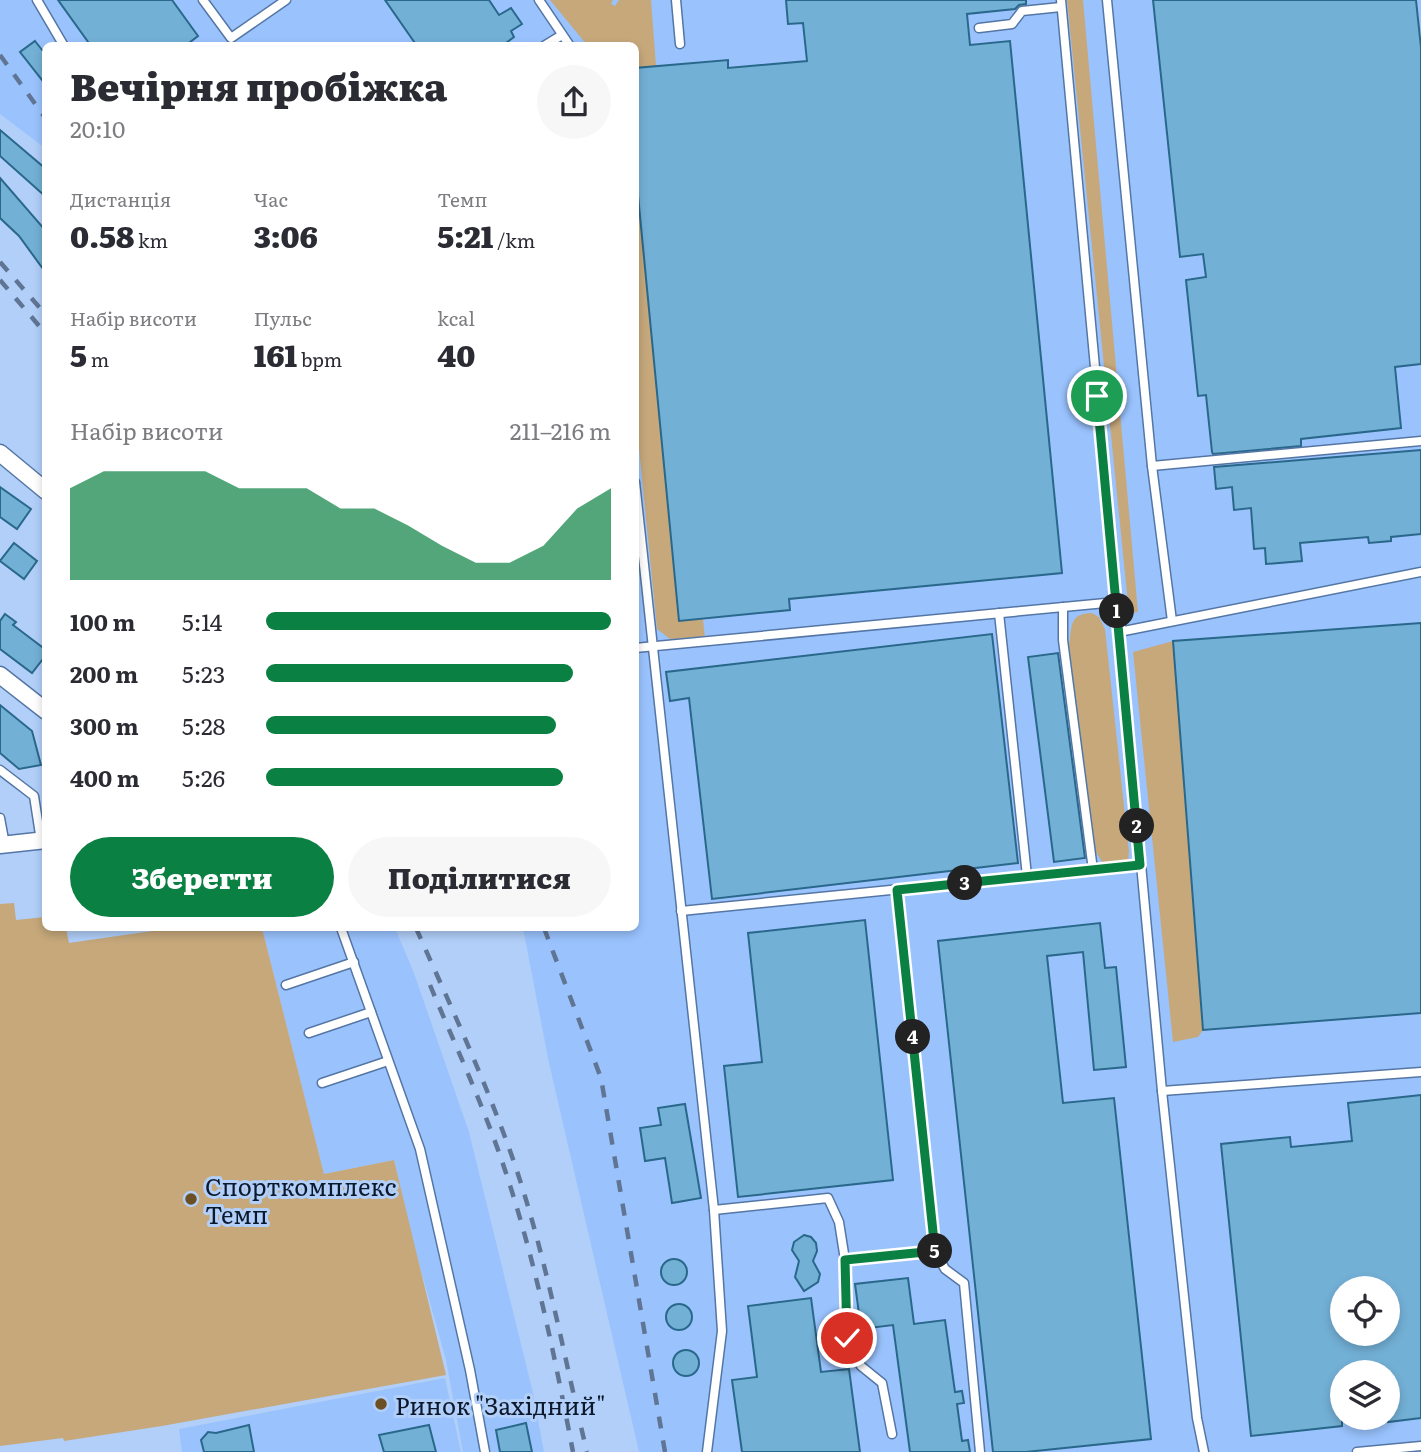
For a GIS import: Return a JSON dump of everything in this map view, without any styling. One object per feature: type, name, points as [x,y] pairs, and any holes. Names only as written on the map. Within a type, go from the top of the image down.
[{"type":"street","points":[[0,453],[42,488]]},
{"type":"street","points":[[0,675],[42,708]]},
{"type":"street","points":[[2,845],[42,841]]},
{"type":"lane","points":[[37,0],[62,42]]},
{"type":"lane","points":[[203,0],[234,42],[286,0]]},
{"type":"lane","points":[[539,0],[567,42]]},
{"type":"lane","points":[[676,0],[680,44]]},
{"type":"lane","points":[[1107,0],[1152,466],[1172,621]]},
{"type":"lane","points":[[979,28],[1012,23],[1022,11],[1061,4],[1162,1091],[1197,1418],[1204,1452]]},
{"type":"lane","points":[[550,42],[562,34]]},
{"type":"lane","points":[[1152,466],[1421,441]]},
{"type":"lane","points":[[639,521],[714,1209],[722,1331],[707,1452]]},
{"type":"lane","points":[[1119,632],[1421,572]]},
{"type":"lane","points":[[639,648],[1116,601]]},
{"type":"lane","points":[[1063,607],[1063,640],[1093,870]]},
{"type":"lane","points":[[999,613],[1027,876]]},
{"type":"lane","points":[[0,770],[34,796],[42,836]]},
{"type":"lane","points":[[0,818],[2,845]]},
{"type":"lane","points":[[681,911],[1140,865]]},
{"type":"lane","points":[[897,890],[935,1251],[945,1269],[964,1283],[980,1452]]},
{"type":"lane","points":[[342,931],[420,1149],[470,1370],[485,1452]]},
{"type":"lane","points":[[286,985],[354,962]]},
{"type":"lane","points":[[309,1033],[371,1012]]},
{"type":"lane","points":[[322,1083],[388,1060]]},
{"type":"lane","points":[[1162,1091],[1421,1072]]},
{"type":"lane","points":[[714,1209],[828,1198],[839,1222],[845,1260],[847,1338],[861,1366],[882,1383],[892,1434]]},
{"type":"lane","points":[[845,1260],[935,1251]]},
{"type":"lane","points":[[1357,1452],[1421,1446]]},
{"type":"shaded area","points":[[0,0],[1421,0],[1421,1452],[639,1452],[549,1063],[524,931],[639,931],[639,42],[42,42],[42,146],[0,114]]},
{"type":"shaded area","points":[[550,0],[613,0],[611,4],[615,6],[619,0],[651,0],[656,66],[639,68],[639,42],[585,42]]},
{"type":"shaded area","points":[[1067,0],[1083,0],[1138,612],[1129,613]]},
{"type":"shaded area","points":[[639,205],[680,621],[703,619],[705,638],[670,639],[657,629],[639,448]]},
{"type":"shaded area","points":[[1092,613],[1099,617],[1105,629],[1129,852],[1128,861],[1116,865],[1103,863],[1095,851],[1069,645],[1075,618]]},
{"type":"shaded area","points":[[1173,641],[1203,1030],[1198,1037],[1173,1042],[1133,652]]},
{"type":"shaded area","name":"Спорткомплекс Темп","points":[[14,903],[16,920],[42,917],[42,931],[67,931],[69,943],[152,931],[263,931],[324,1174],[394,1160],[446,1375],[162,1426],[64,1441],[63,1438],[0,1446],[0,904]]},
{"type":"shaded area","points":[[263,931],[396,931],[414,973],[469,1132],[533,1393],[544,1452],[463,1452],[446,1360],[413,1242],[394,1160],[324,1174]]},
{"type":"shaded area","name":"Ринок \"Західний\"","points":[[445,1378],[461,1452],[182,1452],[179,1429]]},
{"type":"building","points":[[58,0],[172,0],[198,36],[190,42],[88,42]]},
{"type":"building","points":[[385,0],[489,0],[499,15],[511,8],[522,24],[511,31],[514,37],[507,42],[414,42]]},
{"type":"building","points":[[786,0],[1026,0],[1026,4],[1015,9],[967,14],[970,45],[1010,41],[1062,573],[789,599],[790,610],[679,621],[639,206],[639,68],[728,60],[728,68],[807,61],[803,23],[788,24]]},
{"type":"building","points":[[1153,0],[1416,0],[1421,48],[1421,364],[1395,367],[1401,428],[1301,439],[1301,446],[1213,454],[1206,395],[1198,396],[1186,280],[1206,277],[1203,254],[1180,257]]},
{"type":"building","points":[[35,41],[42,50],[42,80],[20,52]]},
{"type":"building","points":[[0,130],[42,166],[42,193],[0,156]]},
{"type":"building","points":[[0,178],[42,226],[42,268],[19,236],[0,218]]},
{"type":"building","points":[[1421,450],[1421,534],[1391,537],[1391,541],[1369,543],[1368,537],[1300,543],[1302,561],[1266,564],[1265,548],[1254,549],[1251,508],[1234,510],[1232,487],[1216,489],[1214,467]]},
{"type":"building","points":[[0,487],[31,509],[17,529],[0,517]]},
{"type":"building","points":[[14,543],[37,561],[24,579],[0,561]]},
{"type":"building","points":[[5,614],[16,622],[13,625],[42,647],[42,660],[32,673],[0,649],[0,621]]},
{"type":"building","points":[[1421,623],[1421,1013],[1203,1030],[1173,641]]},
{"type":"building","points":[[992,634],[1018,863],[712,899],[689,698],[670,701],[666,672]]},
{"type":"building","points":[[1058,653],[1085,858],[1054,862],[1028,657]]},
{"type":"building","points":[[0,705],[32,731],[41,765],[19,769],[0,753]]},
{"type":"building","points":[[865,920],[893,1180],[738,1197],[724,1066],[762,1062],[748,933]]},
{"type":"building","points":[[1100,923],[1105,968],[1116,967],[1126,1067],[1094,1070],[1083,952],[1047,956],[1063,1103],[1114,1098],[1151,1439],[1026,1452],[993,1452],[938,941]]},
{"type":"building","points":[[1421,1095],[1421,1418],[1400,1421],[1400,1360],[1330,1360],[1330,1427],[1251,1436],[1221,1144],[1290,1137],[1291,1147],[1352,1141],[1348,1103]]},
{"type":"building","points":[[685,1104],[701,1198],[672,1203],[665,1158],[645,1161],[640,1128],[661,1125],[658,1108]]},
{"type":"building","points":[[804,1235],[811,1237],[816,1243],[817,1251],[813,1261],[820,1274],[818,1282],[804,1291],[795,1277],[799,1261],[792,1250],[794,1242]]},
{"type":"building","points":[[674,1259],[683,1263],[687,1272],[683,1281],[674,1285],[665,1281],[661,1272],[665,1263]]},
{"type":"building","points":[[908,1278],[914,1324],[945,1320],[955,1392],[962,1391],[964,1403],[957,1404],[962,1441],[968,1440],[970,1452],[910,1452],[893,1325],[861,1329],[855,1284]]},
{"type":"building","points":[[811,1298],[821,1372],[849,1369],[860,1452],[742,1452],[732,1380],[757,1377],[748,1306]]},
{"type":"building","points":[[679,1304],[688,1308],[692,1317],[688,1326],[679,1330],[670,1326],[666,1317],[670,1308]]},
{"type":"building","points":[[686,1350],[695,1354],[699,1363],[695,1372],[686,1376],[677,1372],[673,1363],[677,1354]]},
{"type":"building","points":[[526,1423],[532,1452],[500,1452],[496,1430]]},
{"type":"building","points":[[249,1425],[254,1452],[204,1452],[201,1440],[208,1432],[216,1433]]},
{"type":"building","points":[[429,1425],[436,1452],[384,1452],[379,1435]]},
{"type":"railway","points":[[0,55],[42,113]]},
{"type":"railway","points":[[0,262],[42,310]]},
{"type":"railway","points":[[0,280],[42,329]]},
{"type":"railway","points":[[417,931],[481,1077],[516,1168],[546,1274],[587,1452]]},
{"type":"railway","points":[[545,931],[601,1078],[665,1452]]},
{"type":"railway","points":[[430,985],[489,1125],[517,1207],[544,1311],[573,1452]]},
{"type":"place","name":"Спорткомплекс Темп","points":[[191,1199]]},
{"type":"place","name":"Ринок \"Західний\"","points":[[381,1404]]},
{"type":"route","points":[[847,1338],[845,1260],[935,1251],[897,890],[1140,865],[1097,396]]}]
